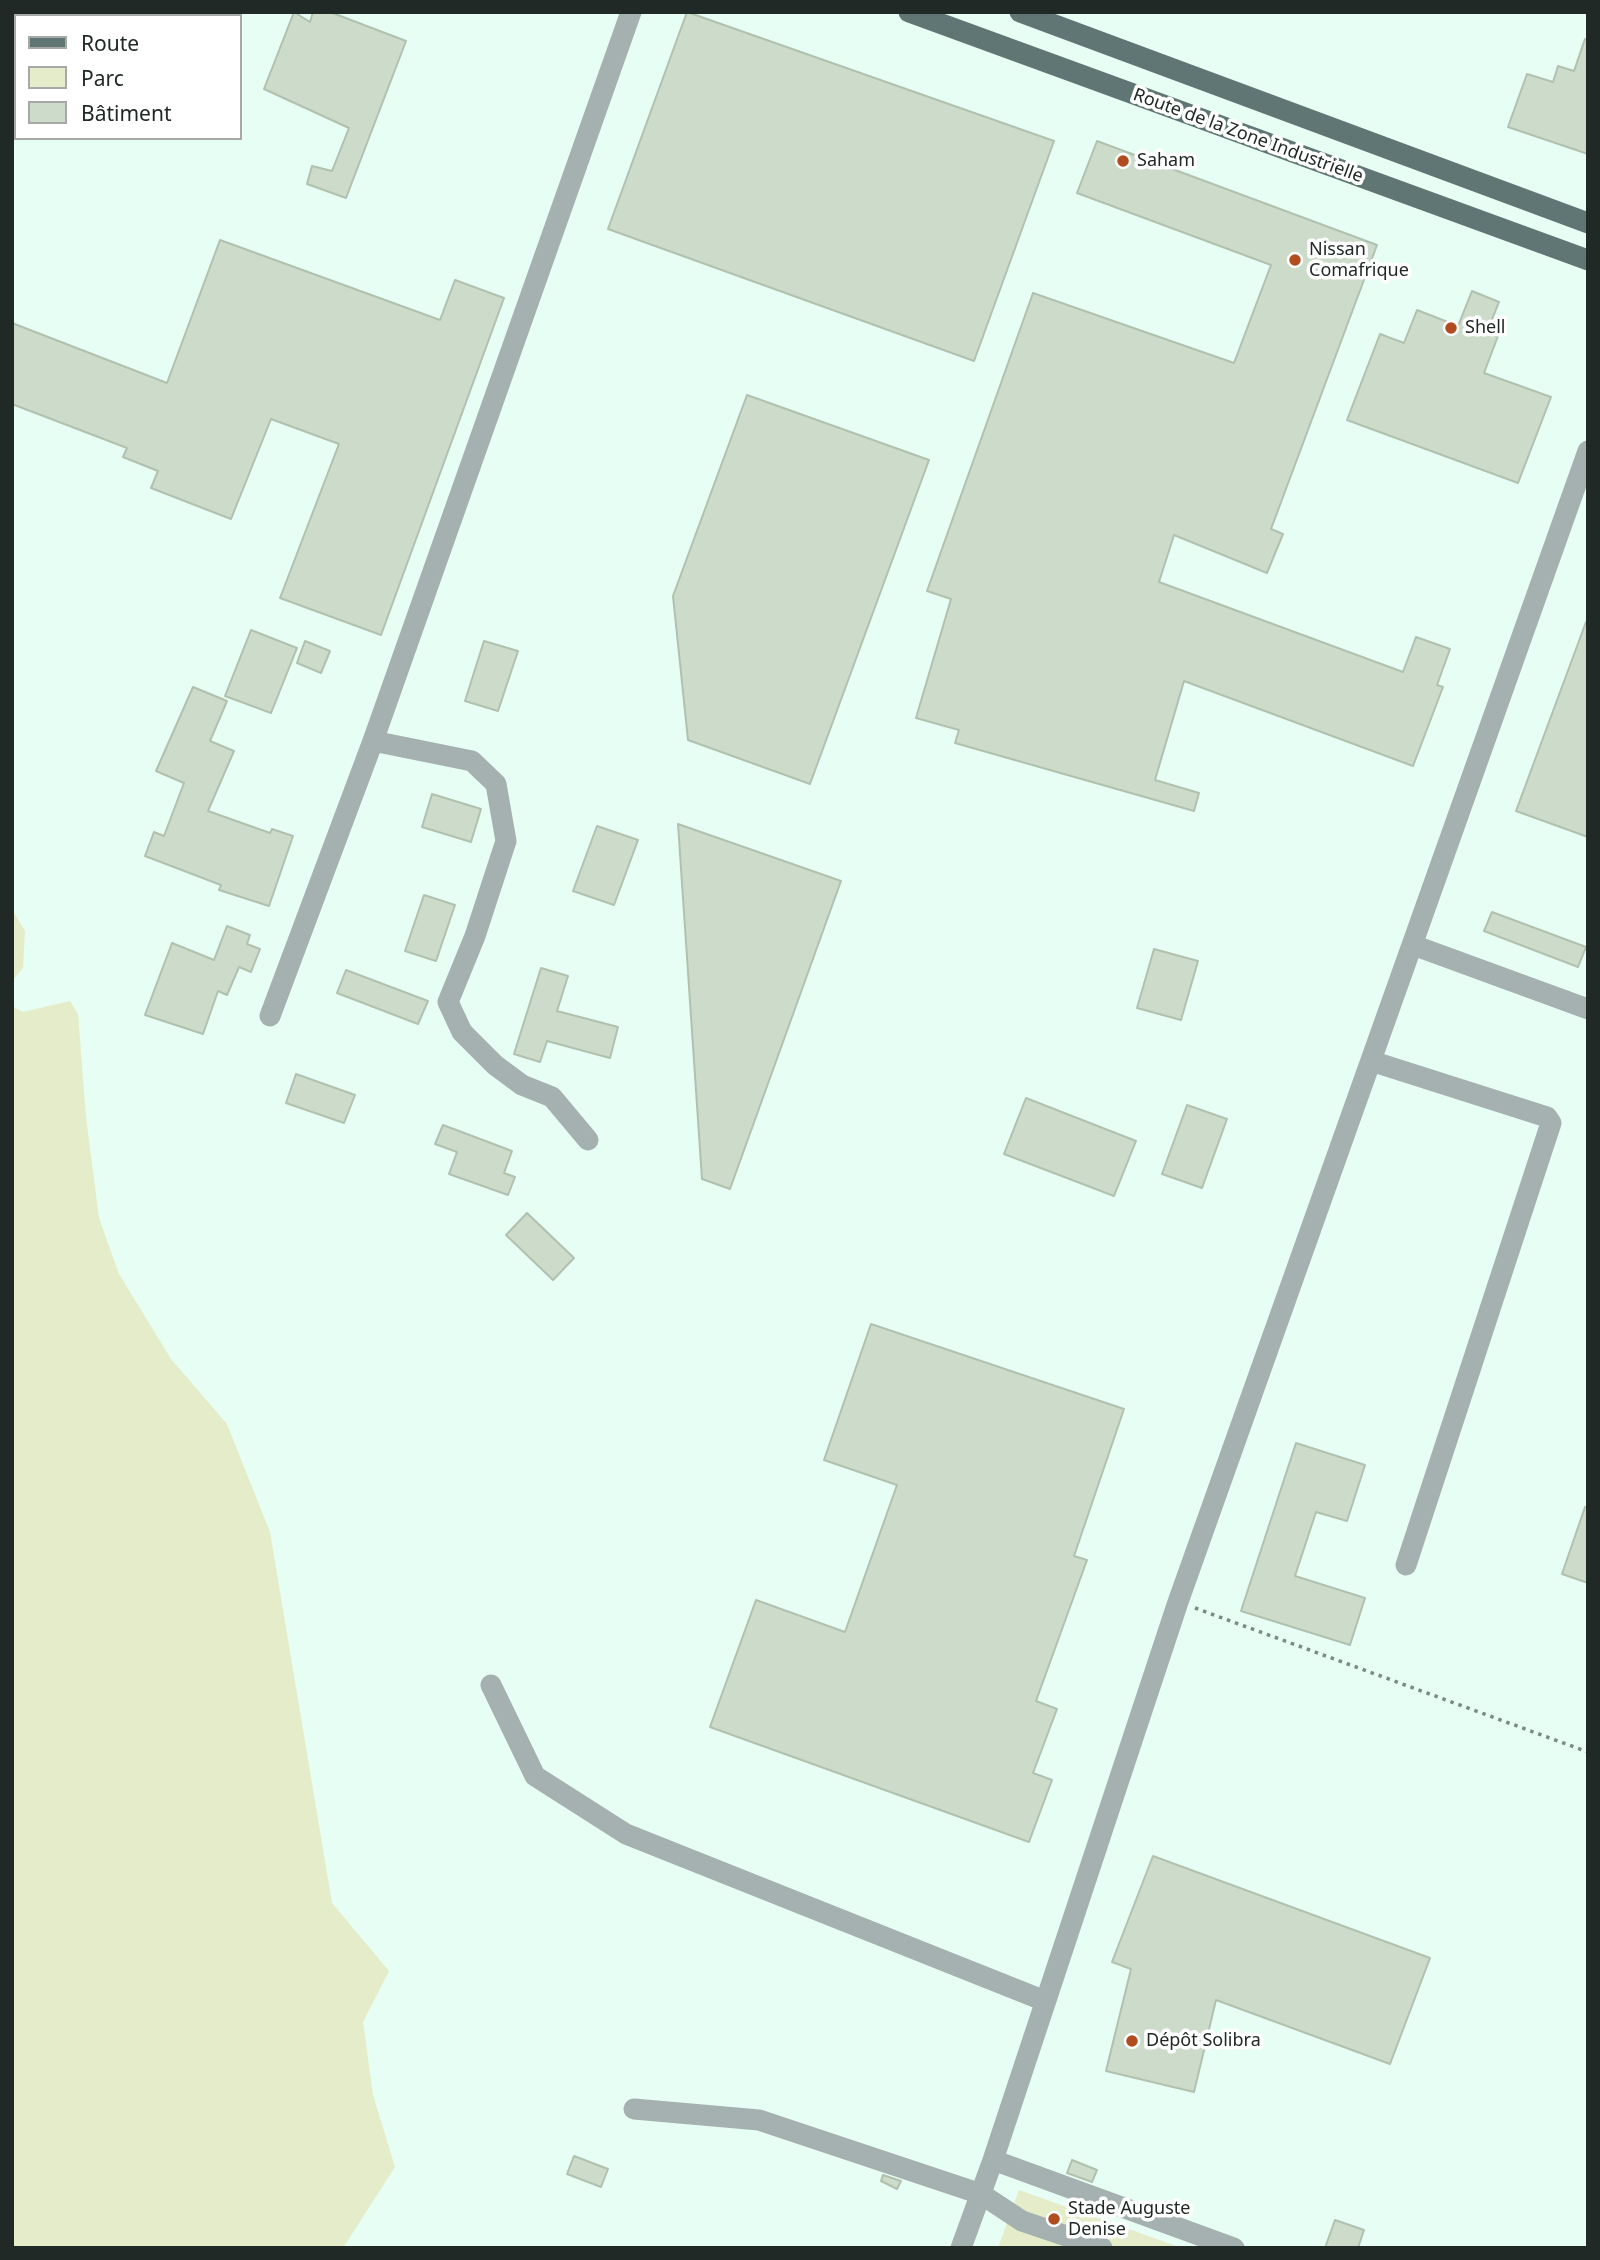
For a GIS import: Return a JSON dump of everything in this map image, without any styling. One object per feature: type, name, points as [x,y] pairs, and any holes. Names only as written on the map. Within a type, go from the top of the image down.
[{"type":"main road","name":"Route de la Zone Industrielle","points":[[909,12],[1588,260]]},
{"type":"main road","name":"Route de la Zone Industrielle","points":[[1020,12],[1588,223]]},
{"type":"street","points":[[270,1016],[373,741],[631,12]]},
{"type":"street","points":[[961,2248],[993,2160],[1178,1602],[1588,451]]},
{"type":"street","points":[[373,741],[472,761],[496,784],[506,841],[475,936],[448,1002],[462,1032],[487,1057],[522,1085],[552,1097],[588,1140]]},
{"type":"street","points":[[1413,945],[1588,1009]]},
{"type":"street","points":[[1371,1061],[1547,1116],[1551,1123],[1406,1565]]},
{"type":"street","points":[[491,1685],[536,1776],[626,1835],[1045,2001]]},
{"type":"street","points":[[634,2109],[759,2120],[981,2194],[1022,2221],[1102,2248]]},
{"type":"street","points":[[993,2160],[1234,2248]]},
{"type":"path","points":[[1178,1602],[1588,1752]]},
{"type":"green space","points":[[12,909],[25,931],[23,968],[12,981]]},
{"type":"green space","points":[[70,1001],[78,1014],[86,1117],[99,1218],[119,1274],[171,1359],[227,1424],[270,1532],[332,1903],[389,1971],[363,2022],[373,2095],[395,2167],[343,2248],[12,2248],[12,1006],[23,1012]]},
{"type":"green space","name":"Stade Auguste Denise","points":[[1019,2190],[1182,2248],[998,2248]]},
{"type":"building","points":[[294,12],[310,22],[313,12],[330,12],[406,41],[346,198],[307,184],[312,166],[332,171],[349,128],[264,89]]},
{"type":"building","points":[[687,12],[1054,141],[974,361],[608,229]]},
{"type":"building","points":[[1585,39],[1588,40],[1588,154],[1508,127],[1527,74],[1553,82],[1558,66],[1574,71]]},
{"type":"building","points":[[1097,141],[1377,245],[1271,529],[1283,534],[1267,573],[1174,535],[1159,582],[1403,672],[1416,637],[1450,649],[1437,685],[1443,687],[1413,766],[1184,681],[1155,780],[1199,793],[1194,811],[955,743],[959,730],[916,718],[951,599],[927,591],[1033,293],[1234,363],[1271,265],[1077,193]]},
{"type":"building","points":[[220,240],[440,320],[455,280],[504,298],[381,635],[280,598],[339,444],[271,419],[231,519],[151,488],[158,471],[123,457],[127,448],[12,404],[12,323],[167,383]]},
{"type":"building","points":[[1472,291],[1499,302],[1487,332],[1498,336],[1484,373],[1551,397],[1518,483],[1347,420],[1380,334],[1404,343],[1417,310],[1458,326]]},
{"type":"building","points":[[747,395],[929,460],[810,784],[688,740],[673,596]]},
{"type":"building","points":[[1588,622],[1588,837],[1516,811]]},
{"type":"building","points":[[251,630],[297,648],[271,713],[225,696]]},
{"type":"building","points":[[305,641],[330,651],[321,673],[297,663]]},
{"type":"building","points":[[484,641],[518,651],[498,711],[465,701]]},
{"type":"building","points":[[193,687],[227,701],[210,741],[234,751],[208,811],[270,833],[272,829],[293,836],[269,906],[219,890],[221,885],[145,856],[154,832],[164,836],[184,783],[156,771]]},
{"type":"building","points":[[432,794],[481,809],[471,842],[422,827]]},
{"type":"building","points":[[678,824],[841,881],[730,1189],[702,1179]]},
{"type":"building","points":[[597,826],[638,840],[614,905],[573,891]]},
{"type":"building","points":[[424,895],[455,905],[436,961],[405,951]]},
{"type":"building","points":[[1492,912],[1586,947],[1578,967],[1484,931]]},
{"type":"building","points":[[227,926],[250,935],[247,944],[260,949],[251,972],[239,967],[227,995],[218,991],[203,1034],[145,1015],[172,943],[214,960]]},
{"type":"building","points":[[1154,949],[1198,961],[1181,1020],[1137,1008]]},
{"type":"building","points":[[541,968],[568,976],[557,1011],[618,1027],[610,1058],[547,1041],[540,1062],[514,1054]]},
{"type":"building","points":[[346,970],[428,1001],[418,1024],[337,993]]},
{"type":"building","points":[[296,1074],[355,1095],[344,1123],[286,1103]]},
{"type":"building","points":[[1026,1098],[1136,1141],[1114,1196],[1004,1154]]},
{"type":"building","points":[[1187,1105],[1227,1119],[1202,1188],[1162,1174]]},
{"type":"building","points":[[443,1125],[512,1151],[504,1173],[515,1177],[508,1195],[449,1174],[457,1152],[435,1144]]},
{"type":"building","points":[[527,1213],[574,1258],[553,1280],[506,1235]]},
{"type":"building","points":[[871,1324],[1124,1409],[1074,1556],[1087,1560],[1036,1701],[1057,1709],[1033,1773],[1052,1780],[1029,1842],[710,1727],[756,1600],[845,1632],[897,1485],[824,1460]]},
{"type":"building","points":[[1296,1443],[1365,1465],[1347,1521],[1316,1512],[1295,1576],[1365,1598],[1350,1645],[1241,1611]]},
{"type":"building","points":[[1585,1507],[1588,1508],[1588,1583],[1562,1574]]},
{"type":"building","points":[[1153,1856],[1430,1958],[1390,2064],[1216,2000],[1194,2092],[1106,2071],[1131,1969],[1112,1962]]},
{"type":"building","points":[[574,2156],[608,2169],[601,2187],[567,2174]]},
{"type":"building","points":[[1072,2160],[1097,2170],[1092,2182],[1067,2173]]},
{"type":"building","points":[[883,2175],[901,2181],[897,2189],[881,2181]]},
{"type":"building","points":[[1335,2220],[1364,2230],[1358,2248],[1325,2248]]},
{"type":"place","name":"Saham","points":[[1123,161]]},
{"type":"place","name":"Nissan Comafrique","points":[[1295,260]]},
{"type":"place","name":"Shell","points":[[1451,328]]},
{"type":"place","name":"Dépôt Solibra","points":[[1132,2041]]},
{"type":"place","name":"Stade Auguste Denise","points":[[1054,2219]]}]
